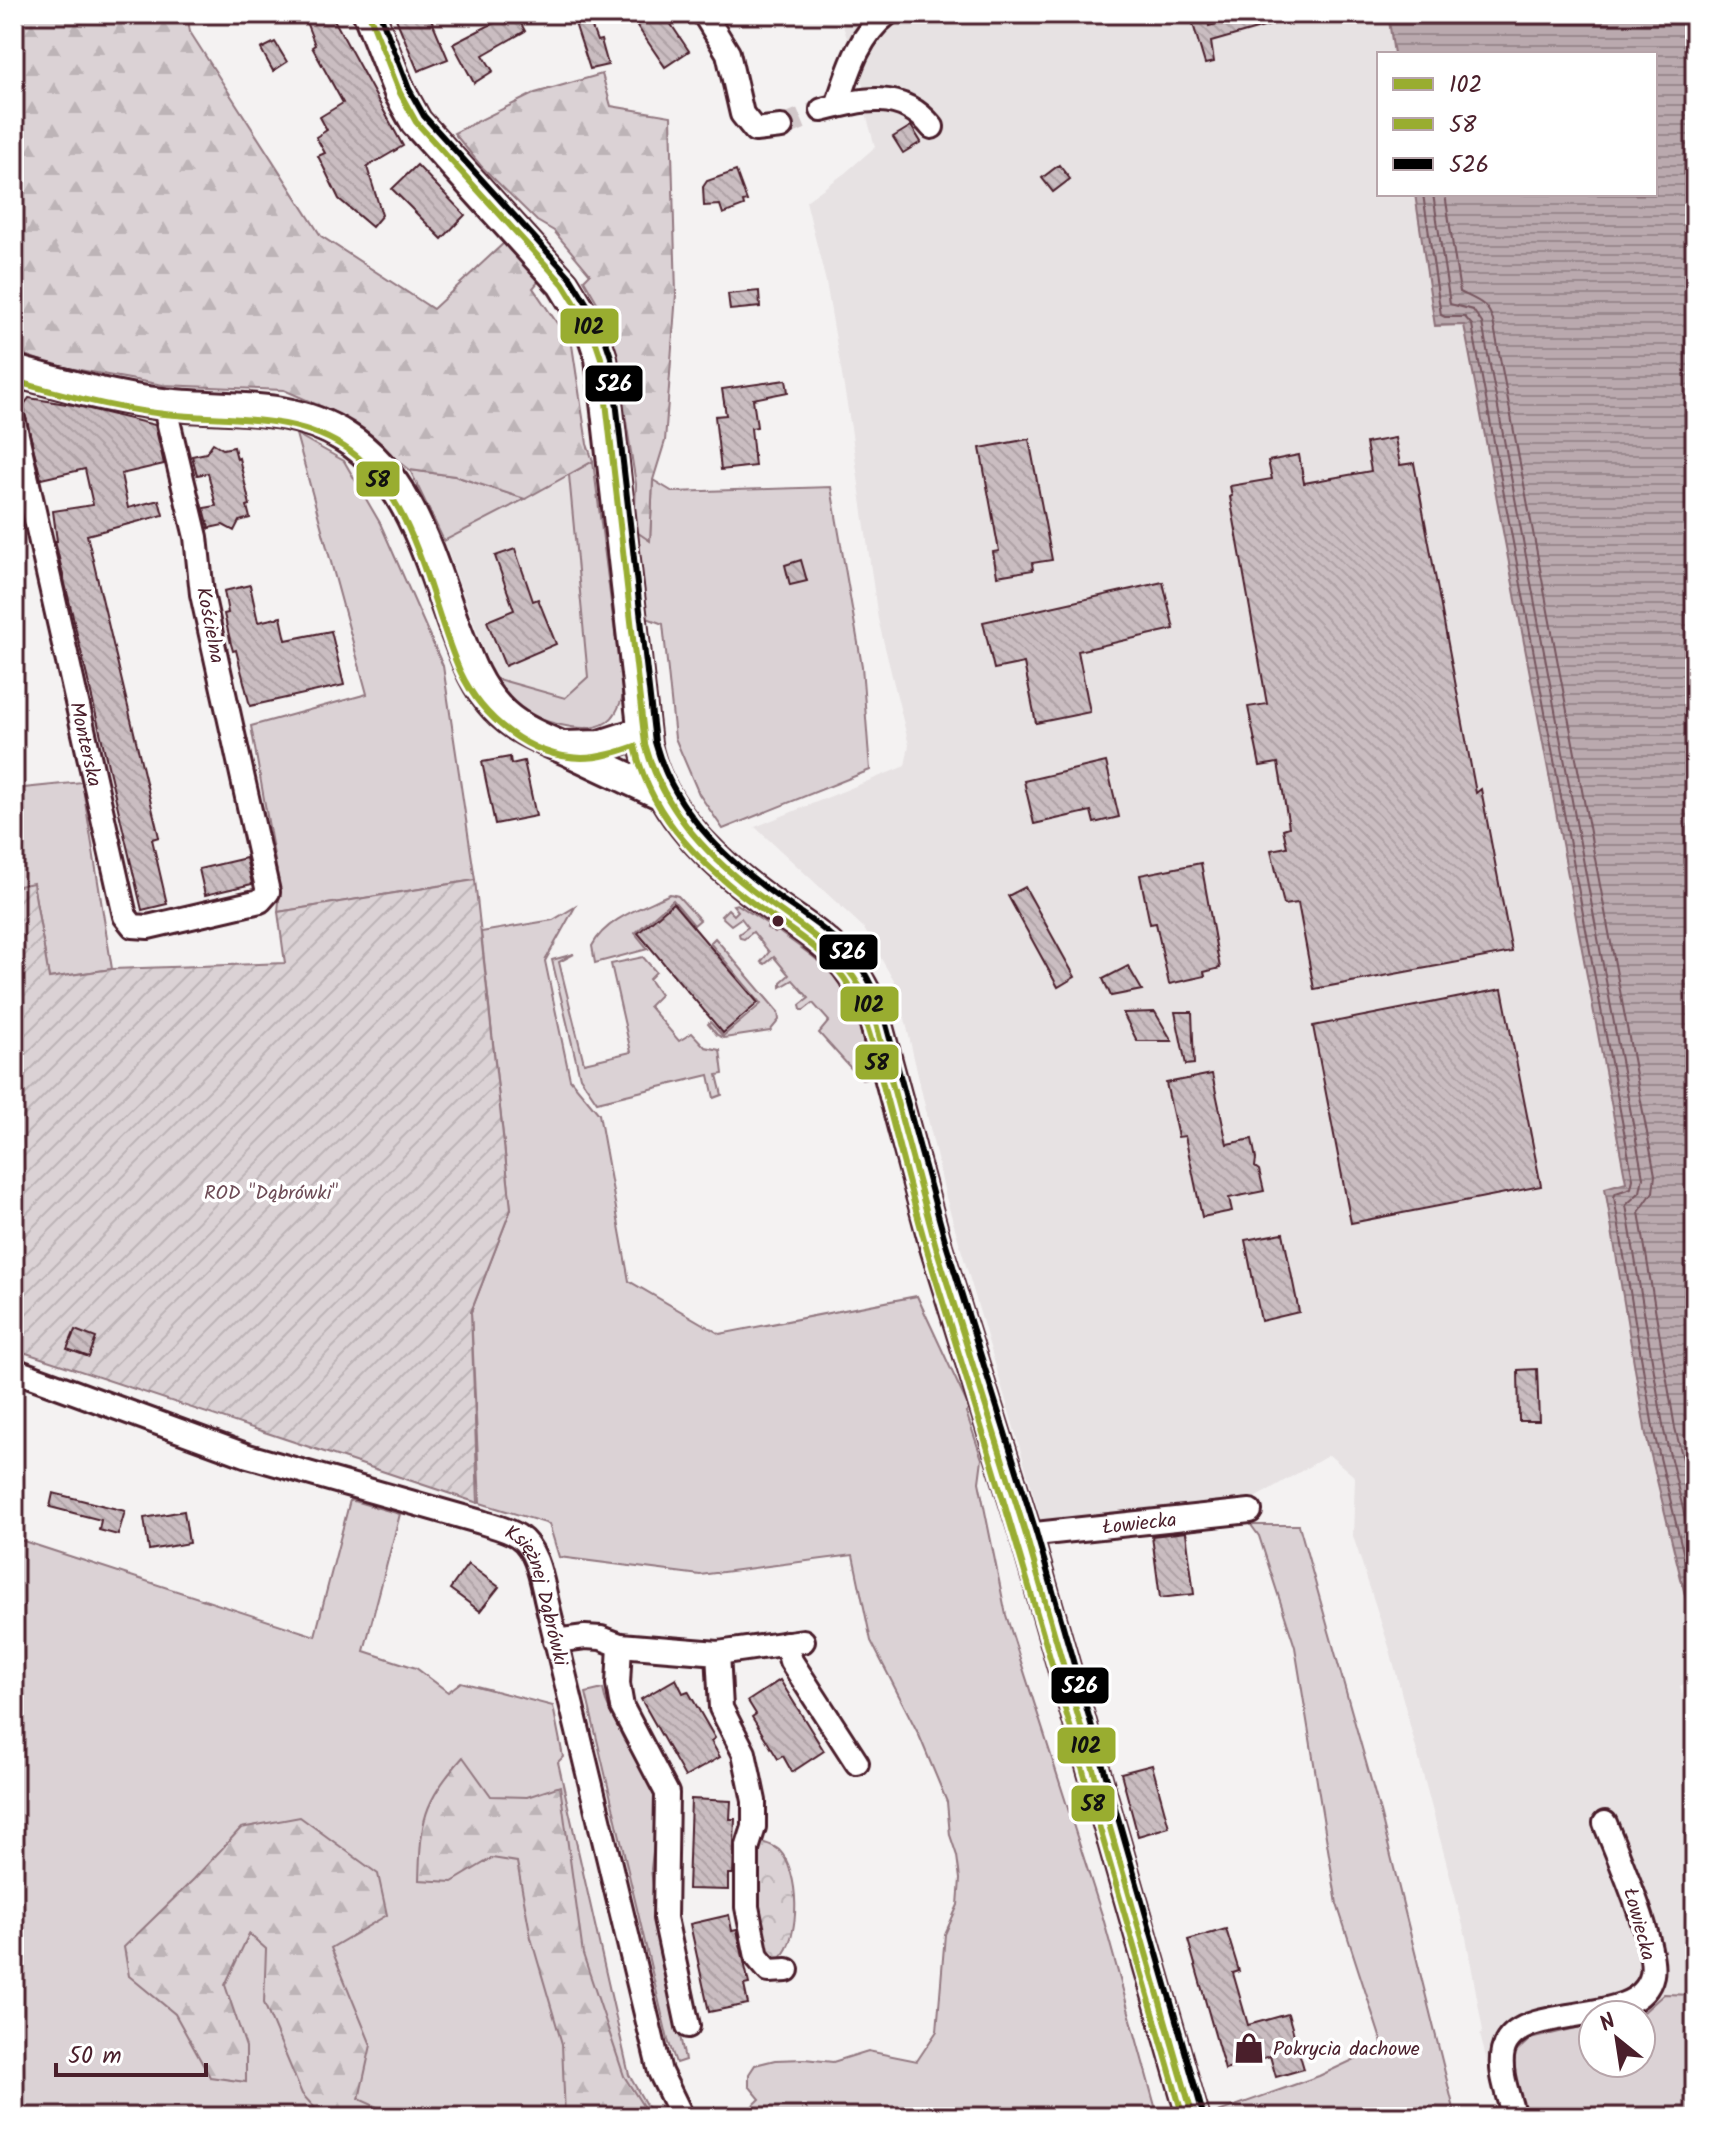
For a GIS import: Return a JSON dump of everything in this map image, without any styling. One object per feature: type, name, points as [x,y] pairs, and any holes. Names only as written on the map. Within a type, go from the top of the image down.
[{"type":"street","points":[[369,14],[400,93],[416,122],[469,184],[563,284],[592,331],[601,358],[643,732],[652,773],[684,823],[726,868],[831,947],[849,966],[864,991],[879,1031],[936,1247],[1026,1535],[1193,2117]]},
{"type":"street","points":[[704,14],[728,53],[744,118],[755,130],[781,127]]},
{"type":"street","points":[[887,14],[864,39],[830,108],[874,100],[897,102],[919,113],[932,127]]},
{"type":"street","points":[[14,371],[102,395],[164,404],[255,408],[297,415],[323,425],[364,450],[382,467],[408,510],[469,666],[481,688],[509,720],[664,795]]},
{"type":"street","name":"Kościelna","points":[[164,404],[196,537],[202,594],[268,892]]},
{"type":"street","name":"Monterska","points":[[14,422],[125,916],[133,926],[148,927],[260,901],[268,892]]},
{"type":"street","points":[[558,746],[592,747],[643,732]]},
{"type":"street","name":"Księżnej Dąbrówki","points":[[14,1370],[248,1456],[481,1522],[516,1535],[527,1544],[536,1559],[660,2072],[682,2117]]},
{"type":"street","name":"Łowiecka","points":[[1026,1535],[1250,1511]]},
{"type":"street","points":[[555,1641],[601,1638],[620,1645],[718,1653],[794,1642],[791,1661],[857,1763]]},
{"type":"street","points":[[620,1645],[618,1684],[622,1707],[667,1793],[665,1918],[688,2026]]},
{"type":"street","points":[[718,1653],[721,1708],[744,1753],[754,1801],[754,1827],[747,1849],[747,1907],[757,1957],[769,1971],[787,1970]]},
{"type":"street","name":"Łowiecka","points":[[1514,2117],[1502,2062],[1508,2040],[1527,2026],[1633,2000],[1648,1985],[1652,1974],[1650,1951],[1605,1823]]},
{"type":"shaded area","points":[[839,14],[1388,14],[1394,52],[1377,52],[1377,196],[1415,196],[1435,325],[1464,325],[1626,1182],[1605,1188],[1646,1434],[1695,1636],[1695,1679],[1680,1686],[1695,1734],[1695,2117],[1502,2117],[1480,2035],[1483,2031],[1466,1937],[1390,1650],[1353,1536],[1355,1477],[1329,1455],[1253,1499],[1042,1523],[946,1198],[898,988],[863,927],[755,827],[905,766],[909,745],[878,619],[851,428],[826,282],[806,201],[875,147],[865,110],[863,86]]},
{"type":"shaded area","points":[[569,475],[588,677],[565,698],[494,678],[444,541]]},
{"type":"green space","points":[[14,14],[187,14],[190,32],[321,236],[433,309],[505,242],[539,281],[533,288],[572,345],[587,444],[593,461],[525,499],[455,476],[410,470],[341,415],[284,390],[163,385],[52,365],[14,351]]},
{"type":"green space","points":[[602,74],[611,106],[671,116],[676,294],[665,441],[653,480],[650,541],[634,530],[636,484],[611,326],[584,280],[590,274],[554,231],[537,221],[481,166],[454,133],[535,93]]},
{"type":"green space","points":[[296,434],[344,461],[380,523],[443,666],[475,880],[278,912],[280,889],[251,726],[367,694]]},
{"type":"green space","points":[[593,461],[623,696],[615,714],[607,722],[586,728],[561,725],[517,707],[494,678],[565,698],[588,677],[569,475]]},
{"type":"green space","points":[[410,470],[455,476],[525,499],[444,541]]},
{"type":"green space","points":[[653,480],[673,492],[831,487],[862,666],[870,770],[723,829],[699,794],[675,738],[663,624],[647,618],[634,530],[650,540]]},
{"type":"green space","points":[[82,782],[112,969],[49,978],[33,884],[14,887],[14,789]]},
{"type":"green space","name":"ROD \"Dąbrówki\"","points":[[475,880],[511,1209],[471,1312],[478,1503],[14,1349],[14,887],[33,883],[49,978],[112,969],[285,963],[278,912]]},
{"type":"green space","points":[[670,894],[678,896],[700,920],[694,925],[673,900],[635,933],[648,949],[595,963],[592,946],[606,928],[626,914]]},
{"type":"green space","points":[[737,904],[769,925],[767,928],[775,933],[778,931],[811,955],[840,983],[856,1016],[871,1077],[862,1079],[857,1075],[819,1033],[829,1021],[813,1003],[801,1010],[800,1005],[809,998],[793,980],[781,987],[781,982],[789,975],[774,957],[765,964],[761,962],[769,952],[753,932],[744,939],[740,938],[739,934],[748,927],[741,918],[731,925],[721,916],[728,909],[734,915],[738,911],[733,905]]},
{"type":"green space","points":[[575,907],[545,961],[570,1079],[599,1114],[629,1281],[720,1334],[917,1296],[970,1410],[966,1412],[982,1459],[979,1482],[1006,1615],[1103,1918],[1158,2117],[741,2117],[760,2099],[749,2086],[749,2074],[755,2065],[775,2060],[833,2062],[868,2051],[917,2061],[937,2031],[945,1934],[958,1905],[960,1879],[957,1856],[950,1835],[947,1802],[919,1735],[871,1641],[853,1555],[700,1575],[559,1557],[549,1524],[480,1503],[471,1312],[511,1209],[481,932],[553,920]]},
{"type":"green space","points":[[715,938],[778,1012],[779,1020],[770,1031],[724,1038],[708,1024],[710,1022],[723,1036],[761,1004],[710,943]]},
{"type":"green space","points":[[574,954],[559,962],[584,1063],[631,1052],[611,964],[643,957],[656,972],[649,979],[660,995],[649,1006],[679,1041],[692,1033],[705,1047],[720,1050],[723,1074],[717,1075],[722,1095],[714,1098],[709,1075],[597,1102],[580,1077],[552,960]]},
{"type":"green space","points":[[350,1500],[400,1514],[364,1651],[416,1668],[448,1692],[461,1682],[553,1706],[563,1757],[558,1762],[629,2075],[653,2117],[14,2117],[14,1538],[315,1636]]},
{"type":"green space","points":[[1251,1525],[1299,1525],[1380,1812],[1456,2117],[1220,2117],[1218,2112],[1319,2076],[1383,2046],[1337,1904],[1295,1647],[1259,1536]]},
{"type":"green space","points":[[603,1689],[623,1738],[659,1797],[651,1869],[658,1929],[685,2060],[676,2063],[586,1693]]},
{"type":"green space","points":[[463,1757],[491,1796],[527,1797],[560,1786],[583,1954],[624,2076],[650,2117],[565,2117],[562,2044],[531,1938],[517,1862],[492,1858],[452,1882],[419,1880],[426,1814],[439,1788]]},
{"type":"green space","points":[[300,1817],[378,1874],[387,1915],[331,1948],[371,2045],[359,2099],[399,2117],[323,2117],[302,2094],[264,2003],[266,1949],[249,1934],[225,1985],[246,2047],[246,2082],[210,2077],[175,2014],[129,1976],[124,1947],[241,1828]]},
{"type":"green space","points":[[762,1842],[777,1849],[786,1860],[794,1888],[792,1936],[780,1958],[770,1960],[756,1906],[757,1849]]},
{"type":"green space","points":[[1664,1994],[1695,1995],[1695,2117],[1524,2117],[1515,2080],[1514,2054],[1530,2039],[1577,2028],[1577,2079],[1657,2079],[1657,2000]]},
{"type":"water","points":[[1388,14],[1695,14],[1695,1636],[1646,1435],[1605,1188],[1626,1182],[1464,325],[1435,326],[1415,196],[1657,196],[1657,52],[1394,52]]},
{"type":"building","points":[[303,14],[331,14],[403,146],[367,167],[382,215],[372,227],[339,199],[318,156],[325,153],[316,137],[327,130],[320,117],[343,103],[312,47],[315,45]]},
{"type":"building","points":[[394,14],[429,14],[448,59],[418,71]]},
{"type":"building","points":[[516,14],[525,31],[483,55],[493,71],[474,83],[453,44]]},
{"type":"building","points":[[572,14],[587,14],[597,41],[601,40],[608,65],[590,69]]},
{"type":"building","points":[[664,14],[689,51],[665,67],[631,17]]},
{"type":"building","points":[[1190,14],[1207,14],[1209,26],[1251,14],[1292,14],[1292,19],[1211,42],[1214,62],[1205,64]]},
{"type":"building","points":[[275,42],[287,62],[273,71],[261,49]]},
{"type":"building","points":[[911,126],[921,142],[903,153],[893,137]]},
{"type":"building","points":[[417,165],[465,215],[442,239],[392,189]]},
{"type":"building","points":[[1059,165],[1070,179],[1053,192],[1042,178]]},
{"type":"building","points":[[736,171],[747,201],[743,202],[744,206],[723,214],[720,205],[704,206],[703,187],[707,181]]},
{"type":"building","points":[[759,291],[760,307],[730,310],[728,294]]},
{"type":"building","points":[[786,380],[788,392],[753,399],[757,427],[751,428],[755,466],[721,470],[715,416],[726,415],[722,389]]},
{"type":"building","points":[[29,398],[155,425],[164,464],[121,474],[128,508],[159,500],[163,515],[87,535],[159,837],[152,839],[167,904],[142,910],[55,541],[53,511],[93,505],[85,469],[41,479],[23,406]]},
{"type":"building","points":[[1395,438],[1400,465],[1414,463],[1476,793],[1481,789],[1512,952],[1314,989],[1298,903],[1284,905],[1271,850],[1287,847],[1283,829],[1289,827],[1278,763],[1260,766],[1248,707],[1267,704],[1230,486],[1272,479],[1268,461],[1299,455],[1304,483],[1371,471],[1366,443]]},
{"type":"building","points":[[1029,439],[1052,560],[1032,563],[1033,570],[997,576],[993,552],[999,551],[980,448]]},
{"type":"building","points":[[213,443],[223,449],[234,447],[239,458],[250,518],[239,521],[234,531],[223,525],[209,528],[204,508],[216,506],[208,473],[197,475],[192,456],[206,453]]},
{"type":"building","points":[[515,549],[533,601],[538,599],[556,644],[505,666],[487,621],[514,610],[495,556]]},
{"type":"building","points":[[801,560],[807,581],[790,585],[785,565]]},
{"type":"building","points":[[1163,582],[1174,629],[1078,651],[1090,712],[1036,723],[1024,663],[994,669],[983,622]]},
{"type":"building","points":[[250,585],[258,622],[281,617],[286,640],[331,631],[344,685],[250,706],[224,614],[228,613],[224,591]]},
{"type":"building","points":[[510,757],[511,764],[524,761],[536,816],[495,824],[482,762]]},
{"type":"building","points":[[1106,762],[1119,817],[1094,823],[1091,811],[1034,824],[1024,781]]},
{"type":"building","points":[[246,858],[252,884],[205,895],[199,869]]},
{"type":"building","points":[[1201,863],[1220,968],[1204,972],[1205,976],[1169,984],[1156,923],[1150,924],[1140,875]]},
{"type":"building","points":[[1025,887],[1075,977],[1058,987],[1008,896]]},
{"type":"building","points":[[673,903],[758,1003],[723,1033],[638,933]]},
{"type":"building","points":[[1128,966],[1142,990],[1111,996],[1103,979]]},
{"type":"building","points":[[1502,989],[1541,1186],[1351,1223],[1313,1026]]},
{"type":"building","points":[[1155,1012],[1172,1041],[1137,1041],[1123,1013]]},
{"type":"building","points":[[1175,1012],[1192,1012],[1194,1064],[1186,1065]]},
{"type":"building","points":[[1212,1074],[1227,1144],[1252,1139],[1255,1167],[1259,1170],[1264,1191],[1229,1198],[1232,1211],[1202,1217],[1185,1136],[1178,1137],[1166,1083]]},
{"type":"building","points":[[1283,1233],[1299,1312],[1261,1321],[1245,1240]]},
{"type":"building","points":[[75,1330],[96,1338],[89,1357],[67,1349]]},
{"type":"building","points":[[1537,1369],[1539,1421],[1519,1421],[1518,1370]]},
{"type":"building","points":[[53,1493],[125,1511],[118,1535],[99,1530],[101,1520],[50,1507]]},
{"type":"building","points":[[184,1511],[189,1543],[149,1550],[144,1518]]},
{"type":"building","points":[[1186,1532],[1194,1594],[1160,1598],[1152,1536]]},
{"type":"building","points":[[468,1564],[499,1587],[480,1611],[450,1589]]},
{"type":"building","points":[[676,1679],[683,1693],[688,1691],[715,1738],[711,1741],[720,1757],[685,1777],[641,1699]]},
{"type":"building","points":[[780,1680],[824,1751],[792,1772],[783,1756],[778,1759],[752,1717],[756,1714],[748,1701]]},
{"type":"building","points":[[1152,1765],[1169,1827],[1138,1836],[1121,1773]]},
{"type":"building","points":[[691,1799],[731,1801],[730,1819],[735,1819],[733,1874],[728,1874],[728,1890],[688,1889]]},
{"type":"building","points":[[729,1915],[732,1931],[737,1930],[749,1984],[744,1985],[748,2004],[709,2012],[690,1924]]},
{"type":"building","points":[[1226,1929],[1239,1971],[1233,1973],[1248,2025],[1288,2014],[1304,2069],[1276,2077],[1270,2056],[1225,2070],[1188,1940]]},
{"type":"tunnel","points":[[781,127],[822,110]]},
{"type":"transit line","name":"102","points":[[369,14],[400,93],[416,122],[563,284],[592,331],[601,358],[645,744],[662,787],[686,826],[717,859],[835,954],[848,969],[872,1009],[936,1247],[1026,1535],[1193,2117]]},
{"type":"transit line","name":"526","points":[[380,14],[409,89],[424,116],[571,278],[601,327],[611,357],[655,742],[674,789],[702,830],[719,848],[757,882],[820,927],[849,953],[865,973],[881,1006],[946,1244],[1036,1532],[1203,2114]]},
{"type":"transit line","name":"58","points":[[14,381],[138,410],[281,423],[328,438],[350,451],[373,472],[391,496],[418,553],[460,671],[469,688],[494,719],[526,742],[562,756],[595,757],[635,746],[654,797],[685,842],[724,881],[795,932],[841,974],[863,1014],[870,1037],[927,1251],[1030,1589],[1183,2117]]},
{"type":"place","name":"Pokrycia dachowe","points":[[1249,2048]]}]
